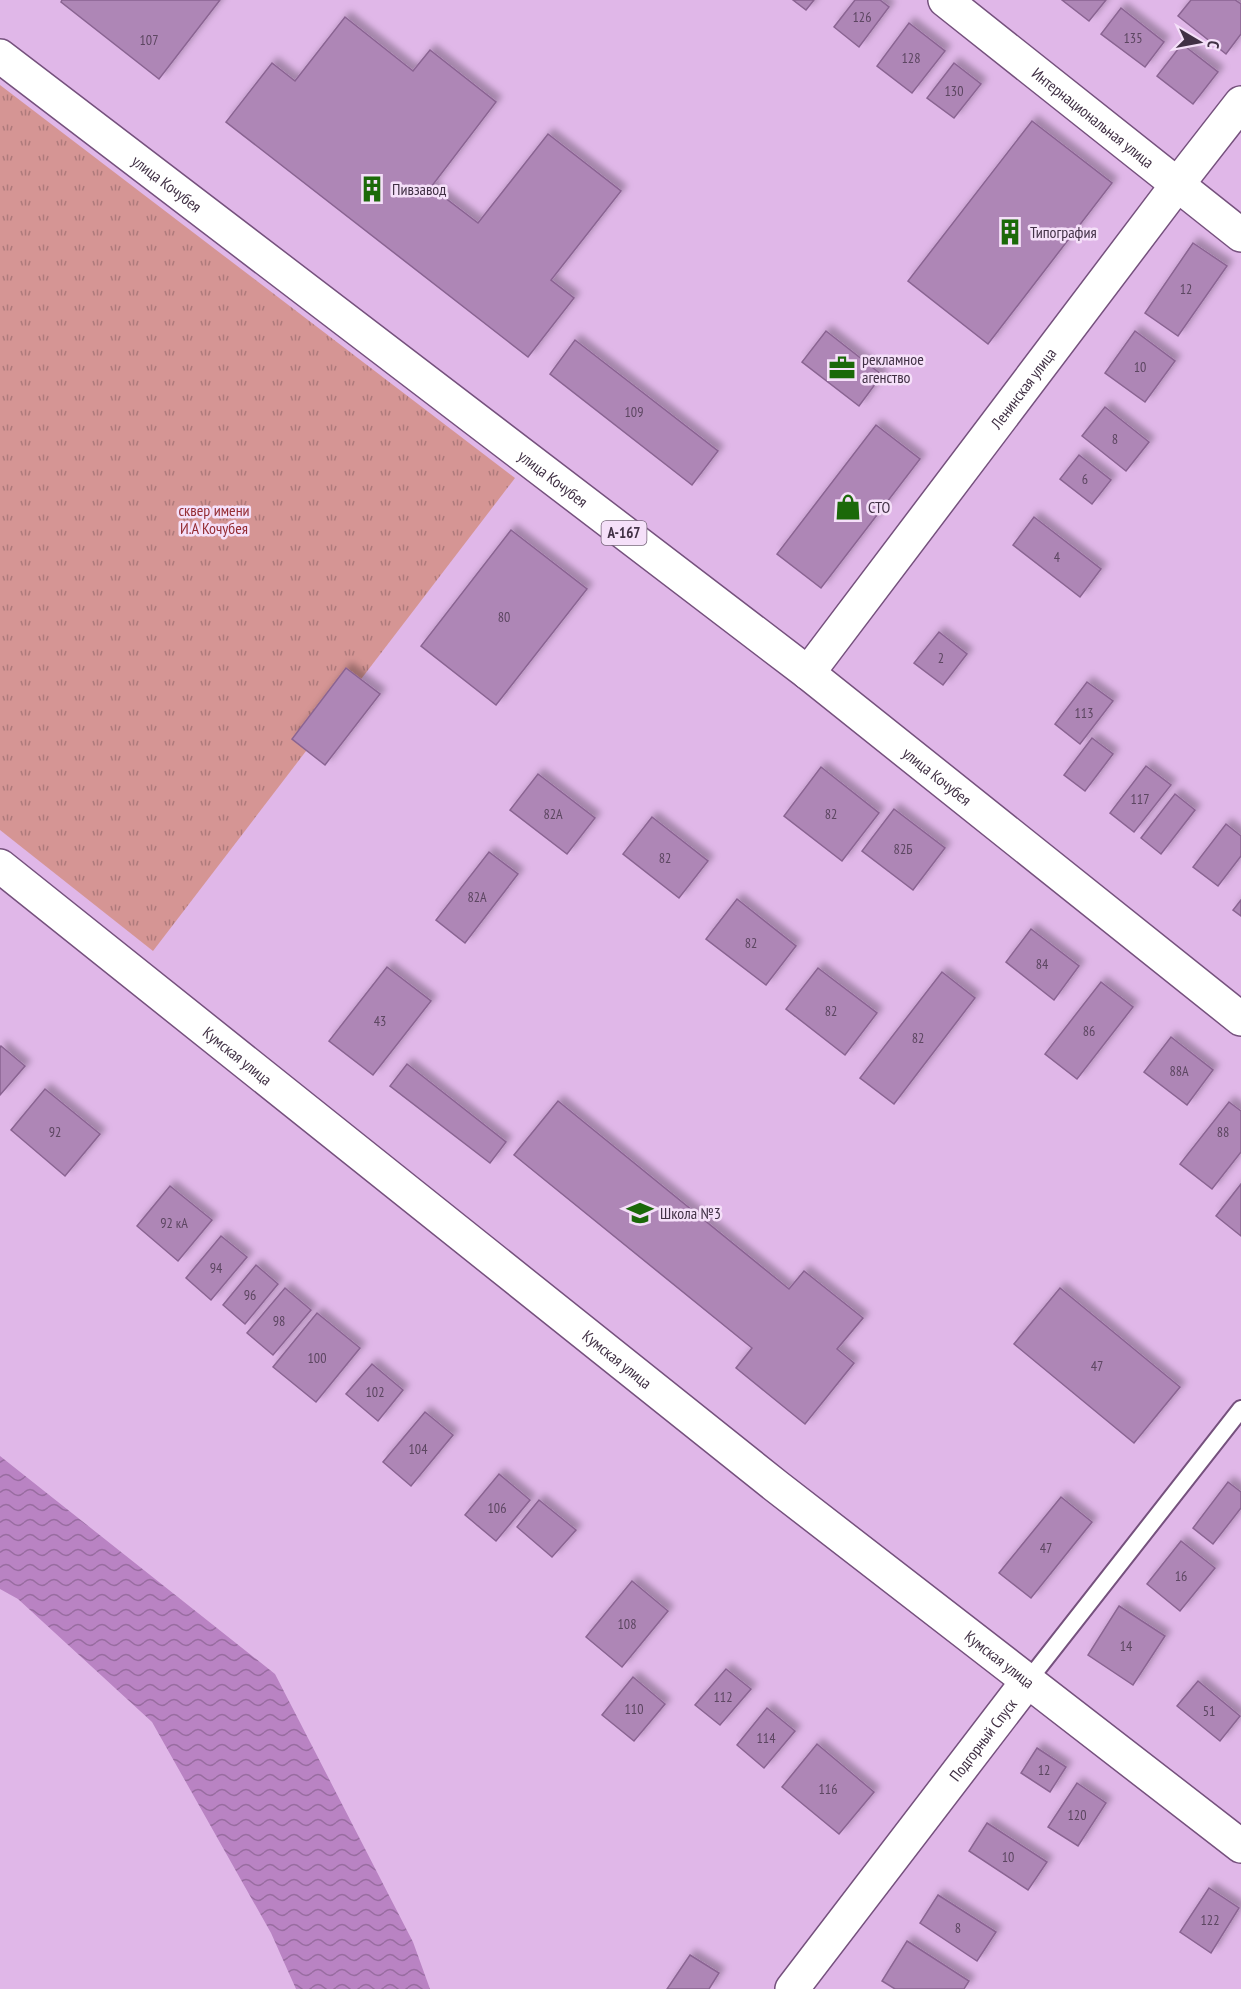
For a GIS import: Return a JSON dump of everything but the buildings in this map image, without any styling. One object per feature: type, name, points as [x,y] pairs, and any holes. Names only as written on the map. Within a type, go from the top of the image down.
[{"type":"street","name":"Интернациональная улица","points":[[945,0],[1241,235]]},
{"type":"street","name":"улица Кочубея","points":[[0,56],[808,673],[1241,1019]]},
{"type":"street","name":"Ленинская улица","points":[[808,673],[1241,103]]},
{"type":"street","name":"Кумская улица","points":[[0,866],[776,1486],[1241,1846]]},
{"type":"street","name":"Подгорный Спуск","points":[[792,1989],[1027,1682]]},
{"type":"lane","name":"Подгорный Спуск","points":[[1027,1682],[1241,1408]]},
{"type":"green space","name":"сквер имени И.А Кочубея","points":[[0,85],[515,478],[153,951],[0,830]]},
{"type":"water","points":[[0,1456],[275,1674],[413,1942],[430,1989],[296,1989],[271,1933],[152,1722],[18,1599],[0,1589]]},
{"type":"place","name":"Пивзавод","points":[[372,189]]},
{"type":"place","name":"Типография","points":[[1010,232]]},
{"type":"place","name":"рекламное агенство","points":[[842,368]]},
{"type":"place","name":"СТО","points":[[848,507]]},
{"type":"place","name":"Школа №3","points":[[640,1213]]}]
